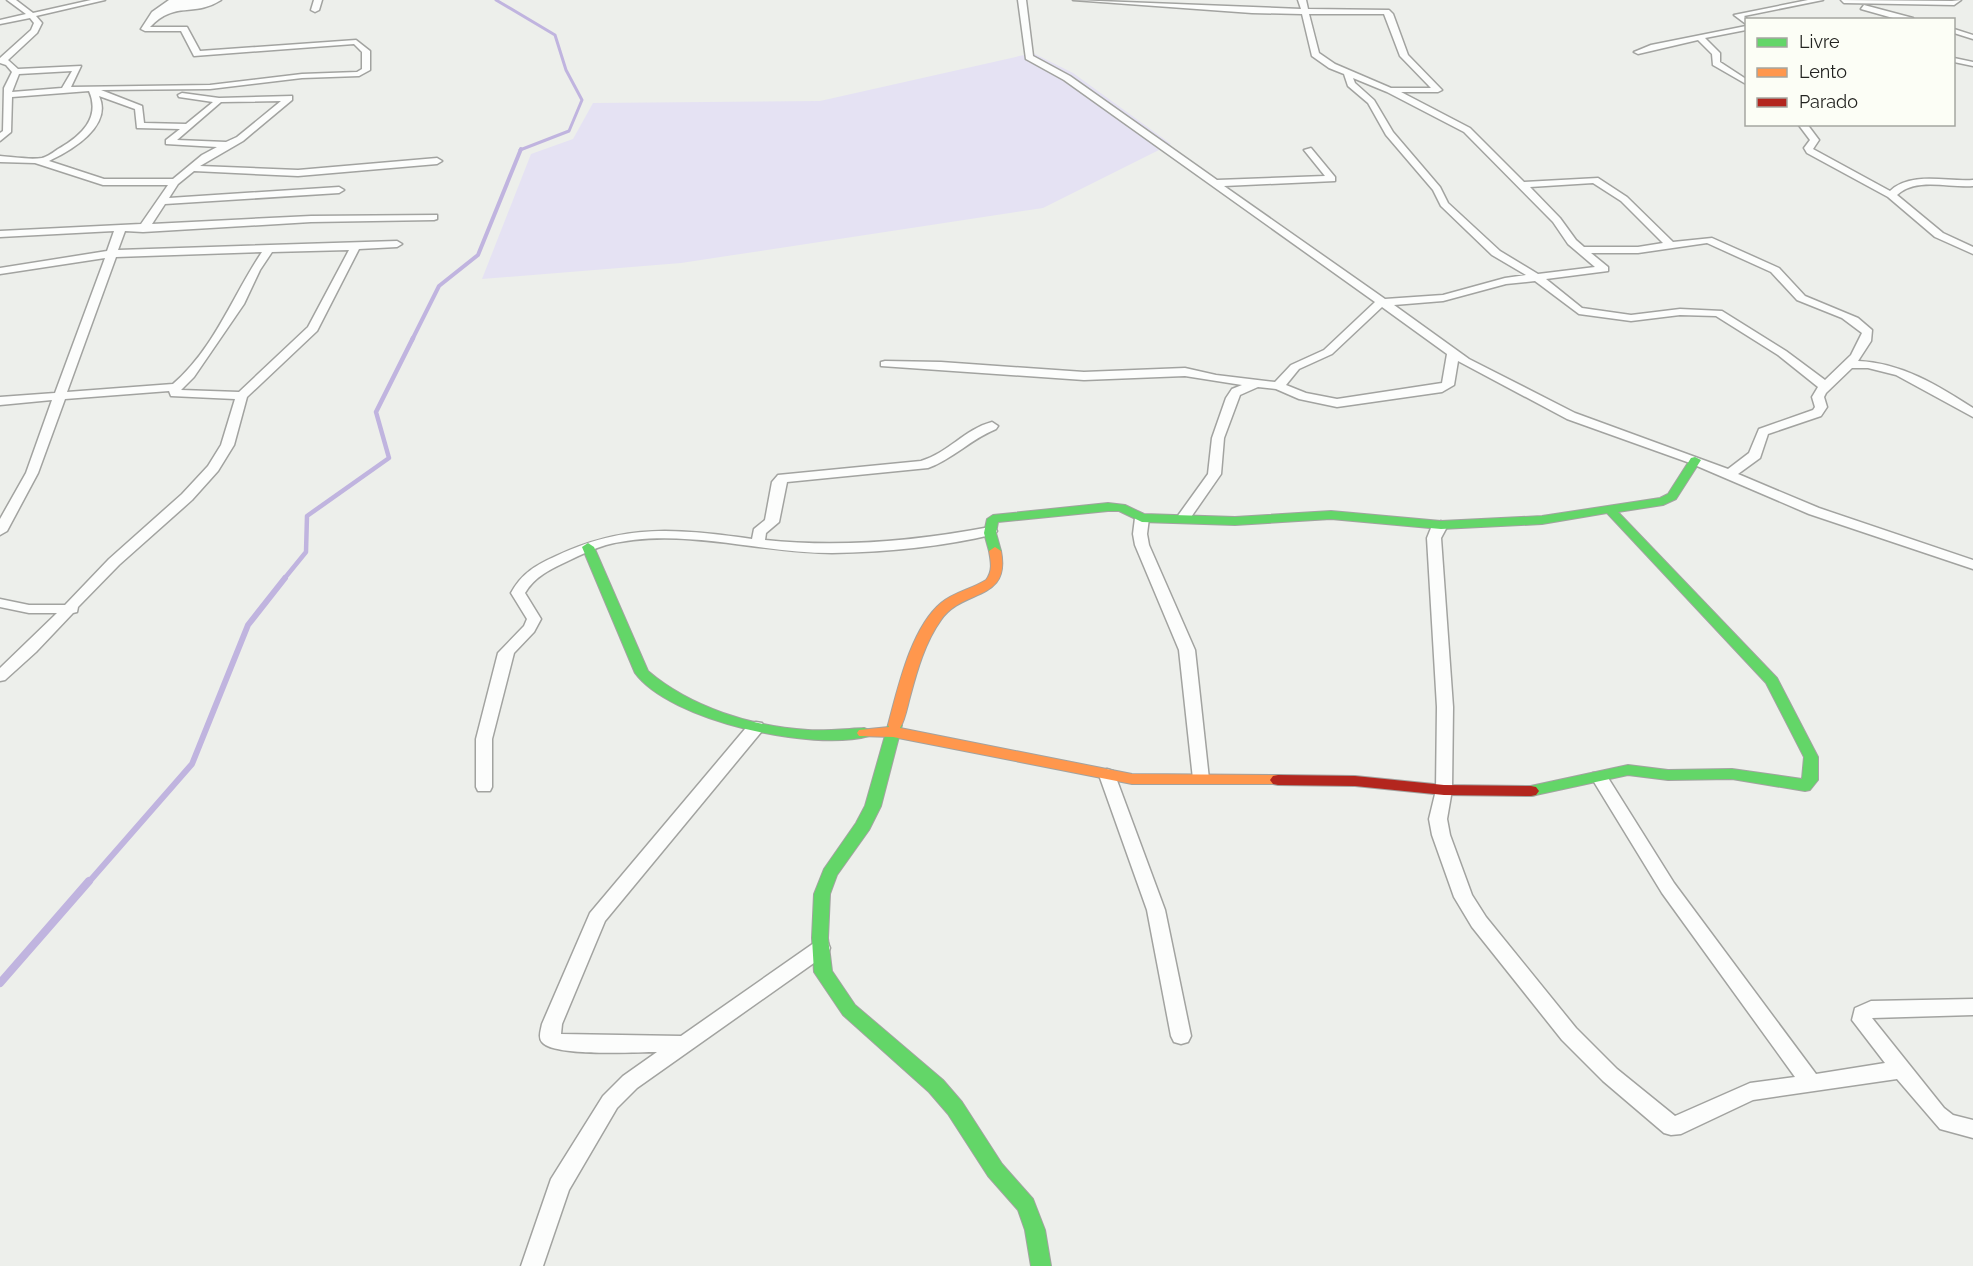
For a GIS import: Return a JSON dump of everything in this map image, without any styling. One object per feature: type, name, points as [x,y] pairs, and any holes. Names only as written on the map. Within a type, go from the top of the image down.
[{"type":"street","points":[[10,0],[38,20],[37,27],[2,61],[16,72],[78,68],[66,89]]},
{"type":"street","points":[[0,22],[101,0]]},
{"type":"street","points":[[5,91],[221,86],[302,76],[359,74],[366,70],[366,51],[356,42],[197,54],[184,29],[145,29],[155,14],[172,2],[208,3],[217,0]]},
{"type":"street","points":[[315,10],[318,0]]},
{"type":"street","points":[[1022,0],[1029,57],[1067,78],[1454,354],[1571,416],[1695,460],[1814,511],[1973,565]]},
{"type":"street","points":[[1077,0],[1212,8],[1389,14],[1404,56],[1438,90],[1390,90]]},
{"type":"street","points":[[1212,8],[1218,0]]},
{"type":"street","points":[[1278,386],[1294,366],[1328,351],[1380,303],[1443,298],[1505,281],[1604,269],[1580,250],[1557,220],[1467,129],[1390,90],[1348,73],[1314,54],[1307,16],[1302,10],[1302,0]]},
{"type":"street","points":[[1745,20],[1738,15],[1819,0]]},
{"type":"street","points":[[1842,1],[1954,3],[1957,0]]},
{"type":"street","points":[[1842,1],[1903,18]]},
{"type":"street","points":[[1638,52],[1651,47],[1745,28]]},
{"type":"street","points":[[1955,32],[1973,37]]},
{"type":"street","points":[[1700,38],[1716,52],[1716,63],[1745,81]]},
{"type":"street","points":[[1955,60],[1973,64]]},
{"type":"street","points":[[0,138],[7,132],[5,91],[16,72]]},
{"type":"street","points":[[1348,73],[1351,84],[1371,102],[1389,133],[1437,189],[1444,204],[1496,253],[1538,278],[1580,311],[1587,314],[1631,318],[1680,312],[1718,313],[1782,353],[1825,386]]},
{"type":"street","points":[[143,229],[165,201],[175,182],[205,158],[229,146],[289,98],[219,100],[152,89]]},
{"type":"street","points":[[93,90],[139,108],[140,126],[188,127]]},
{"type":"street","points":[[41,162],[66,149],[93,125],[99,110],[93,90]]},
{"type":"street","points":[[219,100],[169,142],[229,146]]},
{"type":"street","points":[[1804,126],[1815,140],[1808,148],[1810,151],[1891,195],[1939,235],[1973,250]]},
{"type":"street","points":[[1217,183],[1332,179],[1308,150]]},
{"type":"street","points":[[0,159],[41,162],[103,182],[175,182]]},
{"type":"street","points":[[191,168],[288,173],[437,161]]},
{"type":"street","points":[[343,169],[336,212],[356,219]]},
{"type":"street","points":[[1523,185],[1595,180],[1624,199],[1670,245]]},
{"type":"street","points":[[1891,195],[1896,189],[1914,184],[1973,183]]},
{"type":"street","points":[[165,201],[276,196],[337,199]]},
{"type":"street","points":[[0,234],[434,217]]},
{"type":"street","points":[[0,531],[32,473],[120,230]]},
{"type":"street","points":[[1580,250],[1638,250],[1704,240],[1712,241],[1719,247],[1775,270],[1784,277],[1800,298],[1864,327],[1868,332],[1867,338],[1850,364],[1825,386],[1818,397],[1821,407],[1817,413],[1763,432],[1755,455],[1730,474]]},
{"type":"street","points":[[0,271],[111,254],[355,248],[397,244]]},
{"type":"street","points":[[0,676],[41,642],[112,563],[196,489],[212,470],[231,437],[235,410],[242,396],[314,329],[355,248]]},
{"type":"street","points":[[0,401],[62,394],[176,387],[190,375],[240,303],[255,270],[269,249]]},
{"type":"street","points":[[885,364],[941,365],[1084,376],[1172,372],[1278,386],[1303,396],[1337,403],[1431,391],[1448,385],[1454,354]]},
{"type":"street","points":[[1850,364],[1869,364],[1906,372],[1973,413]]},
{"type":"street","points":[[1184,517],[1214,474],[1218,438],[1232,398],[1236,392],[1260,383]]},
{"type":"street","points":[[176,387],[175,393],[181,394],[242,396]]},
{"type":"street","points":[[758,543],[759,532],[772,522],[779,482],[783,477],[923,465],[938,461],[950,454],[967,437],[992,426]]},
{"type":"street","points":[[1041,1266],[1038,1242],[1028,1206],[987,1161],[953,1104],[844,1005],[824,976],[821,948],[822,893],[830,874],[869,818],[878,795],[893,732],[922,644],[940,612],[952,600],[983,588],[995,579],[998,570],[990,531],[993,519],[1002,516],[1088,508],[1121,508],[1142,518],[1184,517],[1235,521],[1302,515],[1348,515],[1441,525],[1526,522],[1662,501],[1672,496],[1695,460]]},
{"type":"street","points":[[588,547],[642,673],[649,681],[696,708],[740,720],[756,727],[807,735],[893,732],[1132,779],[1365,782],[1444,790],[1539,791],[1628,770],[1668,775],[1732,774],[1805,786],[1810,780],[1811,757],[1772,681],[1610,510]]},
{"type":"street","points":[[1142,518],[1140,534],[1143,545],[1187,650],[1201,779]]},
{"type":"street","points":[[1441,525],[1434,538],[1445,707],[1444,790],[1438,819],[1441,835],[1463,897],[1479,922],[1569,1034],[1610,1075],[1664,1123],[1671,1126],[1681,1125],[1750,1092],[1899,1070]]},
{"type":"street","points":[[484,787],[484,739],[506,653],[511,645],[532,627],[534,618],[518,593],[523,582],[536,571],[608,540],[671,536],[809,548],[884,546],[939,541],[990,531]]},
{"type":"street","points":[[0,603],[29,609],[72,609]]},
{"type":"street","points":[[687,1044],[559,1043],[550,1038],[552,1024],[597,918],[756,727]]},
{"type":"street","points":[[1107,775],[1156,910],[1181,1036]]},
{"type":"street","points":[[1599,777],[1668,888],[1811,1083]]},
{"type":"street","points":[[532,1266],[559,1186],[610,1102],[630,1082],[821,948]]},
{"type":"street","points":[[1973,1007],[1871,1009],[1862,1014],[1862,1020],[1899,1070],[1947,1123],[1973,1129]]},
{"type":"shaded area","points":[[1033,53],[1073,73],[1171,144],[1043,208],[681,263],[482,279],[531,154],[573,139],[593,103],[820,101]]},
{"type":"waterway","points":[[496,0],[555,35],[566,70],[582,100],[569,131],[521,150]]},
{"type":"waterway","points":[[284,579],[306,552],[307,516],[389,458],[376,412],[439,286],[478,255],[521,150]]},
{"type":"waterway","points":[[88,883],[192,764],[248,625],[285,578]]},
{"type":"waterway","points":[[0,983],[89,881]]},
{"type":"traffic: fast","points":[[995,551],[990,533],[993,519],[1108,507],[1121,508],[1142,518],[1235,521],[1331,515],[1441,525],[1542,520],[1663,501],[1672,496],[1695,460]]},
{"type":"traffic: fast","points":[[1531,791],[1628,770],[1668,775],[1732,774],[1805,786],[1810,780],[1811,757],[1772,681],[1610,510]]},
{"type":"traffic: fast","points":[[588,547],[642,673],[656,685],[696,707],[768,730],[809,735],[864,733]]},
{"type":"traffic: fast","points":[[895,725],[873,806],[863,826],[830,873],[822,894],[820,938],[823,972],[849,1010],[936,1086],[955,1108],[995,1170],[1026,1205],[1035,1230],[1041,1266]]},
{"type":"traffic: slow","points":[[895,725],[913,663],[927,631],[944,607],[953,600],[991,583],[996,576],[998,565],[995,551]]},
{"type":"traffic: slow","points":[[864,733],[893,732],[1132,779],[1278,780]]},
{"type":"traffic: jam","points":[[1278,780],[1355,781],[1444,790],[1531,791]]}]
